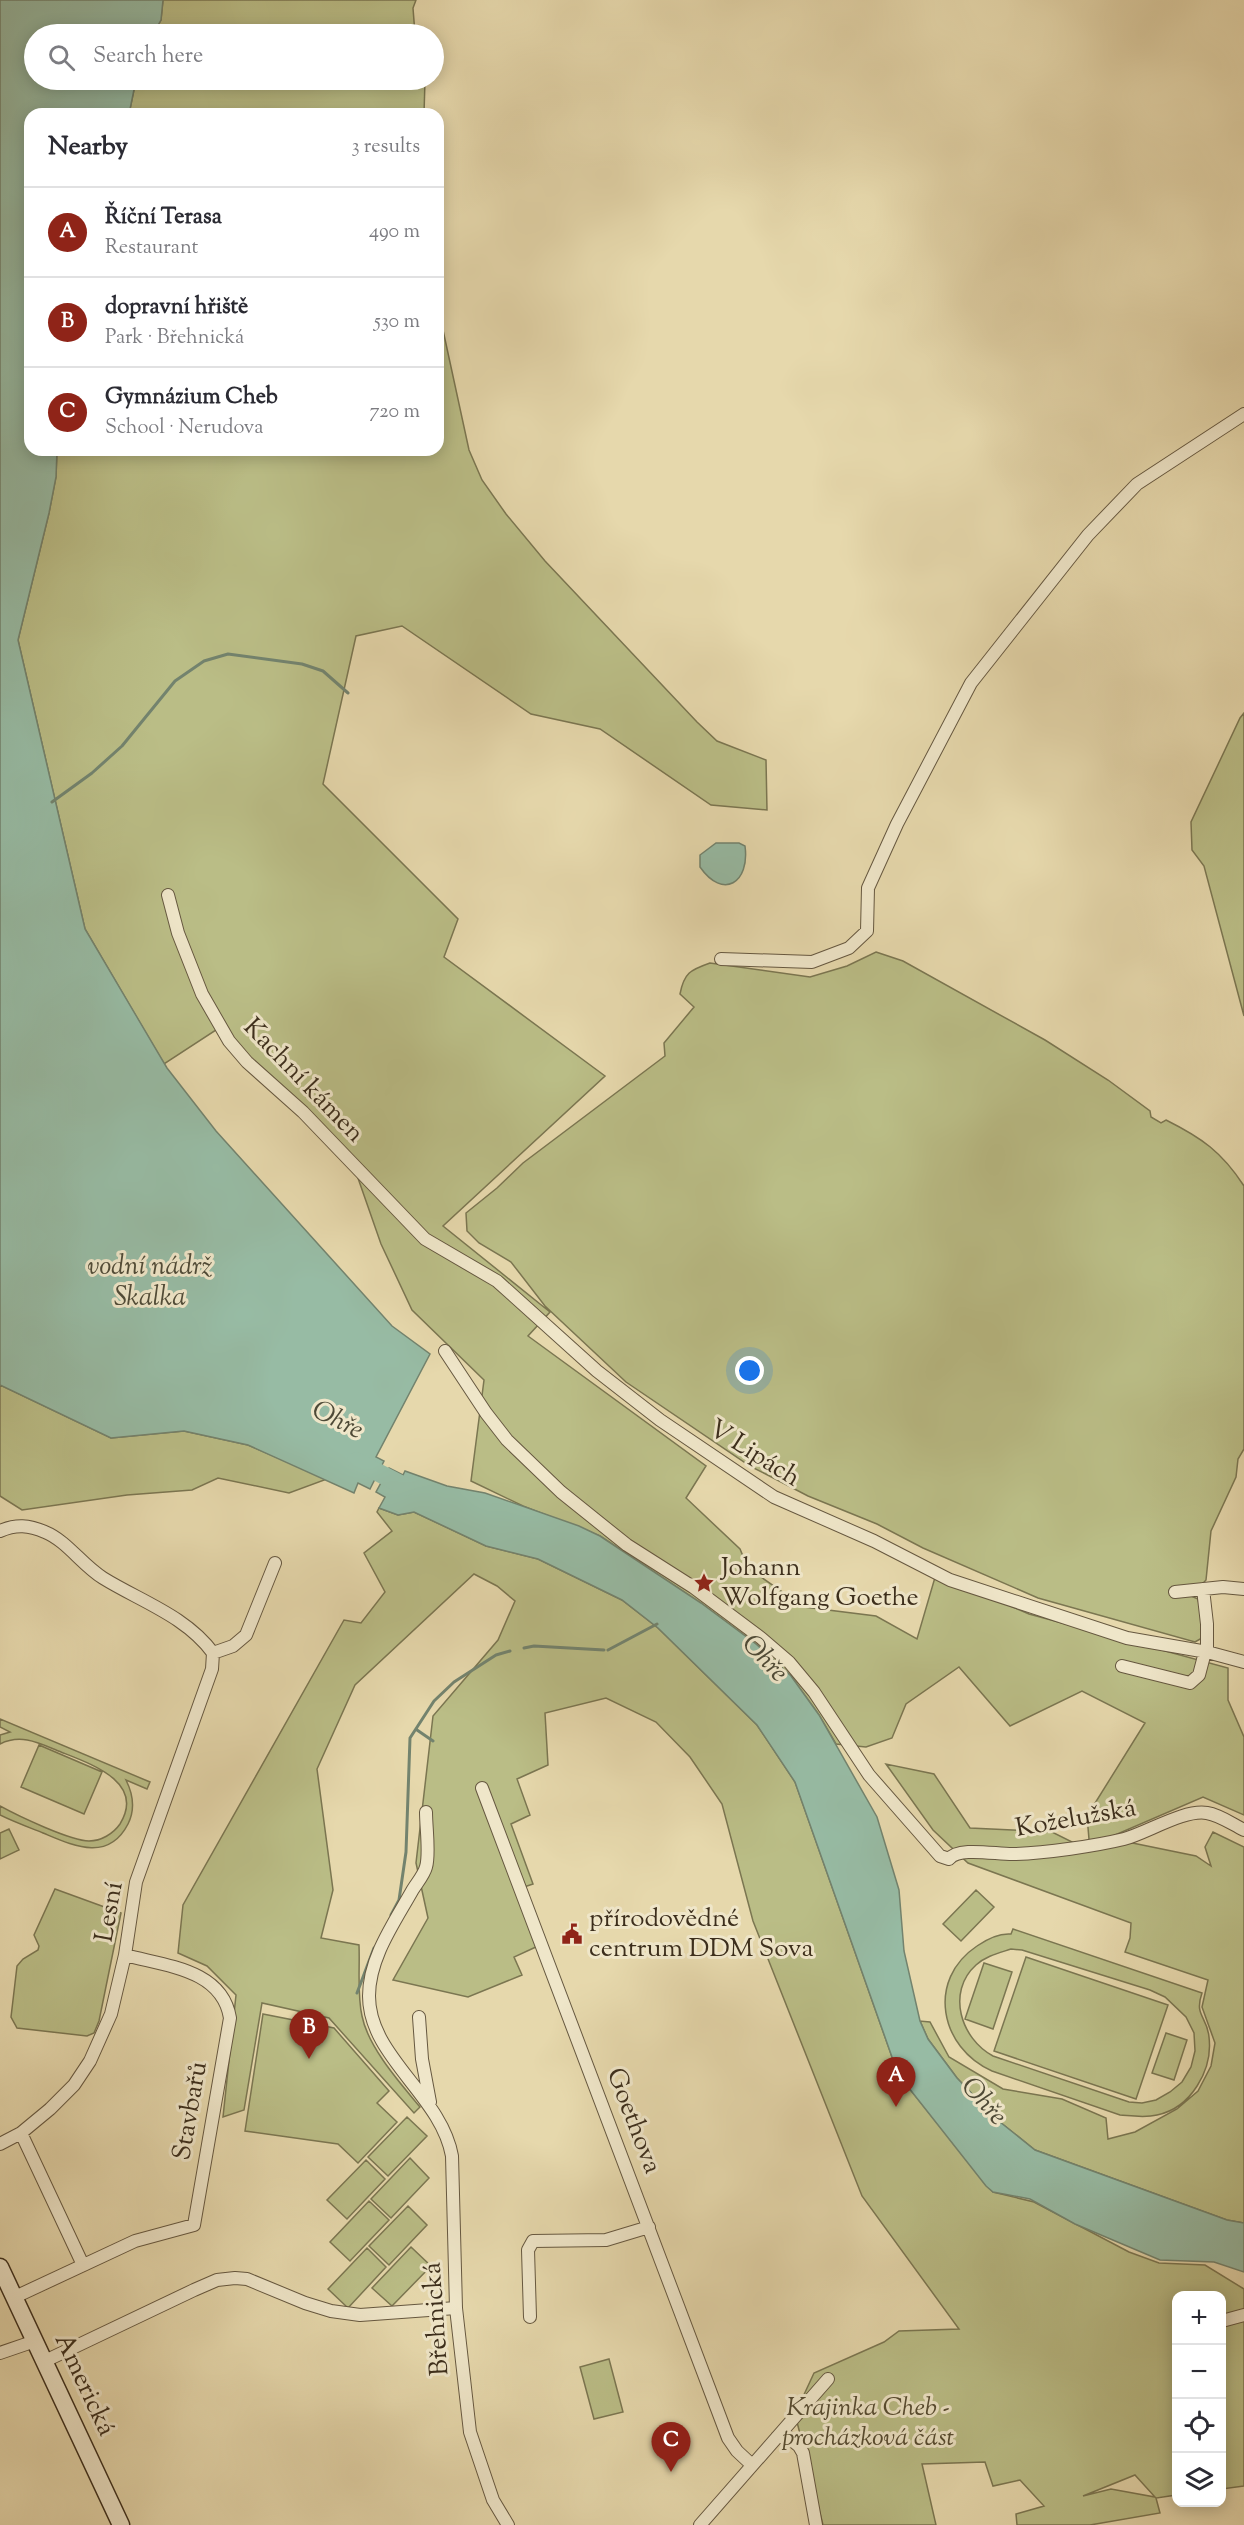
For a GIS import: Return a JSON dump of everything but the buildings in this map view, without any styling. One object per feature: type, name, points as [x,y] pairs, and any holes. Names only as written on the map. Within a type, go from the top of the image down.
[{"type":"street","points":[[721,959],[812,962],[849,948],[867,930],[868,888],[897,824],[971,683],[1088,535],[1137,484],[1244,414]]},
{"type":"street","name":"Kachní kámen","points":[[168,895],[178,933],[202,994],[236,1050],[303,1112],[353,1166]]},
{"type":"street","name":"V Lipách","points":[[353,1166],[425,1239],[497,1281],[597,1371],[660,1420],[774,1497],[874,1541],[950,1580],[1127,1638],[1167,1647],[1206,1652],[1244,1662]]},
{"type":"street","name":"Koželužská","points":[[445,1351],[507,1440],[561,1492],[627,1545],[693,1587],[789,1662],[814,1692],[869,1775],[935,1851],[949,1859],[959,1852],[1026,1854],[1124,1839],[1192,1814],[1206,1813],[1244,1830]]},
{"type":"street","points":[[0,1531],[19,1525],[30,1526],[47,1533],[102,1578],[196,1633],[213,1653],[233,1646],[246,1635],[275,1563]]},
{"type":"street","points":[[1175,1592],[1223,1587],[1244,1589]]},
{"type":"street","points":[[1122,1666],[1190,1683],[1199,1675],[1206,1652],[1208,1624],[1203,1589]]},
{"type":"street","name":"Lesní","points":[[0,2144],[21,2133],[74,2085],[90,2061],[111,2014],[125,1955],[136,1882],[212,1669],[213,1653]]},
{"type":"street","name":"Goethova","points":[[482,1788],[728,2438],[737,2451],[752,2465]]},
{"type":"street","name":"Břehnická","points":[[426,1812],[426,1868],[385,1939],[374,1967],[369,1997],[382,2040],[393,2058],[431,2106],[446,2132],[452,2156],[456,2308],[470,2432],[493,2500],[508,2525]]},
{"type":"street","name":"Stavbařů","points":[[15,2297],[135,2241],[194,2225],[230,2018],[229,2008],[219,1991],[197,1974],[125,1955]]},
{"type":"street","name":"Břehnická","points":[[419,2017],[422,2058],[431,2106]]},
{"type":"street","points":[[21,2133],[83,2265]]},
{"type":"street","points":[[530,2317],[528,2250],[533,2241],[606,2240],[649,2227]]},
{"type":"street","name":"Americká","points":[[0,2267],[121,2525]]},
{"type":"street","points":[[45,2361],[202,2286],[232,2277],[247,2279],[331,2311],[360,2315],[456,2308]]},
{"type":"street","points":[[1226,2320],[1244,2315]]},
{"type":"street","points":[[0,2353],[35,2341]]},
{"type":"street","points":[[700,2525],[828,2379]]},
{"type":"street","points":[[777,2437],[788,2437],[799,2446],[816,2525]]},
{"type":"green space","points":[[163,0],[416,0],[413,8],[414,24],[159,24]]},
{"type":"green space","points":[[134,90],[425,90],[424,108],[130,108]]},
{"type":"green space","points":[[444,335],[469,450],[482,480],[506,514],[545,561],[717,741],[766,760],[767,810],[711,805],[600,729],[531,714],[402,626],[356,636],[323,784],[458,919],[444,957],[605,1076],[443,1226],[550,1312],[528,1336],[706,1466],[686,1498],[740,1549],[748,1568],[804,1607],[876,1616],[917,1639],[936,1574],[1029,1614],[1228,1668],[1228,1700],[1244,1737],[1244,1815],[1203,1797],[1108,1838],[1196,1856],[1211,1866],[1205,1847],[1213,1832],[1244,1847],[1244,2223],[1227,2220],[1035,2150],[995,2118],[957,2078],[928,2039],[920,2021],[930,2022],[949,2057],[1003,2089],[1062,2099],[1106,2118],[1108,2139],[1135,2132],[1177,2109],[1198,2091],[1211,2066],[1215,2043],[1202,2007],[1208,1980],[1125,1952],[1130,1938],[1131,1923],[968,1863],[933,1830],[886,1764],[934,1774],[970,1828],[1052,1832],[1090,1851],[1087,1816],[1145,1723],[1082,1691],[1010,1726],[959,1667],[906,1704],[892,1738],[866,1747],[836,1744],[819,1715],[791,1676],[756,1644],[701,1603],[600,1536],[523,1506],[471,1481],[484,1380],[412,1310],[381,1244],[352,1161],[249,1058],[222,1026],[164,1064],[85,929],[18,640],[56,477],[57,456],[444,456]]},
{"type":"green space","points":[[1244,713],[1244,1016],[1204,866],[1192,850],[1191,822]]},
{"type":"green space","points":[[876,952],[903,961],[1045,1040],[1108,1080],[1150,1111],[1151,1117],[1161,1123],[1166,1120],[1210,1147],[1228,1164],[1244,1186],[1244,1449],[1238,1459],[1236,1477],[1211,1531],[1206,1580],[1191,1596],[1198,1599],[1202,1618],[1202,1638],[1195,1642],[1038,1598],[923,1548],[877,1524],[808,1496],[750,1466],[626,1382],[545,1306],[511,1262],[479,1243],[467,1231],[466,1213],[523,1163],[665,1056],[664,1043],[694,1007],[680,994],[686,977],[693,970],[710,963],[810,977],[847,966]]},
{"type":"green space","points":[[0,1385],[111,1438],[184,1431],[248,1445],[327,1479],[289,1493],[218,1478],[192,1490],[127,1495],[22,1510],[0,1496]]},
{"type":"green space","name":"Krajinka Cheb - procházková část","points":[[379,1508],[398,1515],[414,1512],[486,1546],[538,1559],[622,1600],[658,1628],[757,1725],[795,1782],[892,2057],[905,2083],[993,2192],[1034,2202],[1129,2252],[1159,2263],[1205,2265],[1244,2289],[1244,2486],[1226,2488],[1226,2291],[1172,2291],[1172,2496],[1156,2498],[1160,2513],[1090,2525],[1017,2525],[1016,2514],[1044,2506],[1020,2480],[993,2486],[985,2462],[922,2464],[936,2525],[823,2525],[795,2414],[814,2373],[884,2342],[899,2331],[959,2329],[862,2196],[753,1921],[722,1804],[690,1757],[656,1722],[606,1698],[545,1713],[548,1765],[517,1779],[530,1815],[511,1824],[533,1884],[518,1889],[538,1946],[514,1957],[522,1975],[468,1997],[393,1980],[428,1918],[416,1863],[433,1716],[498,1640],[515,1601],[497,1586],[474,1574],[355,1685],[317,1769],[333,1890],[321,1938],[359,1945],[360,1999],[365,2028],[386,2064],[420,2107],[414,2113],[329,2018],[262,2003],[244,2110],[223,2117],[236,1995],[207,1966],[178,1953],[183,1905],[344,1620],[361,1623],[385,1592],[364,1553],[392,1531],[377,1512]],"holes":[[[1135,2475],[1155,2497],[1111,2489],[1083,2496]]]},
{"type":"green space","points":[[0,1719],[150,1782],[147,1789],[126,1780],[132,1796],[132,1808],[128,1824],[120,1836],[110,1844],[100,1847],[77,1846],[0,1815],[0,1806],[58,1833],[93,1841],[114,1831],[120,1824],[126,1809],[125,1796],[119,1784],[96,1767],[28,1740],[7,1741],[0,1744],[0,1735],[10,1732],[0,1727]]},
{"type":"green space","points":[[39,1745],[102,1772],[84,1814],[21,1787]]},
{"type":"green space","points":[[9,1829],[19,1850],[0,1859],[0,1833]]},
{"type":"green space","points":[[55,1889],[121,1913],[99,2021],[94,2033],[87,2036],[17,2028],[11,2017],[17,1966],[23,1959],[38,1950],[39,1946],[34,1935]]},
{"type":"green space","points":[[976,1890],[994,1907],[961,1941],[943,1924]]},
{"type":"green space","points":[[1013,1929],[1202,1993],[1199,2007],[1208,2030],[1209,2050],[1203,2074],[1189,2096],[1169,2111],[1157,2115],[1143,2117],[1120,2115],[992,2071],[974,2060],[961,2047],[951,2030],[946,2013],[946,1994],[951,1977],[961,1960],[985,1941],[1002,1934],[1011,1934]],"holes":[[[1011,1949],[1022,1950],[1150,1990],[1165,1997],[1186,2017],[1194,2033],[1195,2051],[1191,2067],[1182,2082],[1156,2100],[1142,2103],[1129,2102],[993,2056],[982,2048],[966,2027],[961,2014],[962,1988],[967,1976],[984,1959]]]},
{"type":"green space","points":[[1026,1957],[1168,2005],[1136,2099],[994,2051]]},
{"type":"green space","points":[[984,1963],[1012,1972],[993,2029],[965,2019]]},
{"type":"green space","points":[[263,2014],[334,2028],[389,2091],[377,2103],[397,2122],[358,2163],[338,2144],[245,2131]]},
{"type":"green space","points":[[1166,2033],[1187,2040],[1174,2080],[1152,2073]]},
{"type":"green space","points":[[407,2117],[427,2136],[388,2176],[368,2157]]},
{"type":"green space","points":[[410,2158],[429,2178],[391,2218],[371,2199]]},
{"type":"green space","points":[[366,2160],[385,2179],[347,2219],[327,2200]]},
{"type":"green space","points":[[369,2201],[389,2220],[350,2261],[330,2242]]},
{"type":"green space","points":[[408,2206],[427,2225],[389,2265],[369,2246]]},
{"type":"green space","points":[[411,2247],[431,2266],[392,2306],[372,2288]]},
{"type":"green space","points":[[367,2248],[386,2267],[348,2308],[328,2289]]},
{"type":"green space","points":[[609,2359],[623,2412],[594,2419],[580,2367]]},
{"type":"water","name":"vodní nádrž Skalka","points":[[0,0],[163,0],[159,24],[24,24],[24,90],[134,90],[130,108],[24,108],[24,456],[57,456],[56,477],[49,513],[18,640],[85,929],[167,1068],[216,1131],[392,1326],[430,1354],[376,1457],[384,1461],[370,1489],[358,1483],[354,1493],[248,1445],[184,1431],[111,1438],[0,1385]]},
{"type":"water","points":[[716,843],[739,843],[745,846],[743,870],[733,883],[726,885],[717,883],[700,867],[700,855]]},
{"type":"water","points":[[389,1468],[403,1475],[405,1471],[447,1486],[485,1493],[579,1526],[600,1536],[701,1603],[756,1644],[791,1676],[819,1715],[877,1817],[899,1890],[904,1951],[920,2021],[928,2039],[957,2078],[995,2118],[1035,2150],[1227,2220],[1244,2223],[1244,2272],[1214,2262],[1160,2260],[1075,2224],[1030,2199],[993,2192],[986,2186],[905,2083],[892,2057],[795,1782],[757,1725],[658,1628],[622,1600],[538,1559],[486,1546],[414,1512],[398,1515],[379,1508],[385,1497],[376,1492]]},
{"type":"waterway","points":[[52,802],[92,773],[122,746],[175,681],[204,661],[228,654],[302,664],[323,671],[348,693]]},
{"type":"waterway","name":"Ohře","points":[[356,1461],[406,1487]]},
{"type":"waterway","points":[[608,1650],[657,1624]]},
{"type":"waterway","points":[[524,1648],[534,1646],[604,1650]]},
{"type":"waterway","points":[[391,1915],[399,1900],[406,1852],[410,1738],[434,1701],[454,1682],[496,1655],[510,1651]]},
{"type":"waterway","points":[[417,1730],[433,1741]]},
{"type":"waterway","points":[[357,1993],[374,1948]]},
{"type":"place","name":"Johann Wolfgang Goethe","points":[[704,1583]]},
{"type":"place","name":"přírodovědné centrum DDM Sova","points":[[572,1934]]},
{"type":"place","name":"dopravní hřiště","points":[[309,2059]]},
{"type":"place","name":"Říční Terasa","points":[[896,2107]]},
{"type":"place","name":"Gymnázium Cheb","points":[[671,2472]]}]
